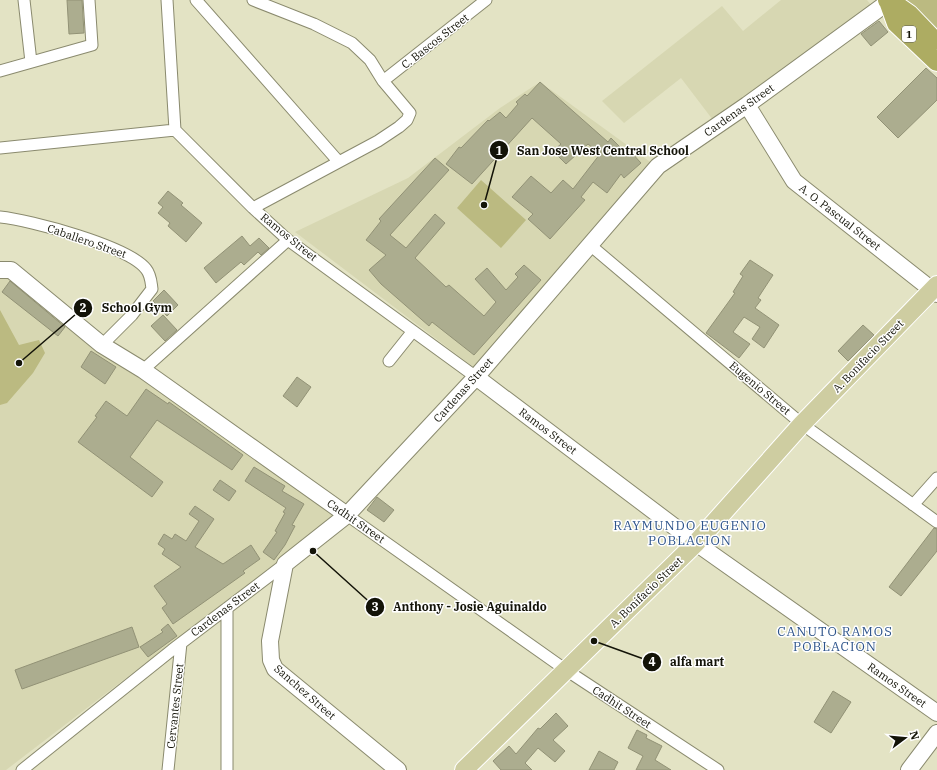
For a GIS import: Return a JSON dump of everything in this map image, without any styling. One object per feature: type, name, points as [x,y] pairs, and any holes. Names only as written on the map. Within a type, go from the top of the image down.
[{"type":"highway","name":"1","points":[[889,0],[909,15],[937,44]]},
{"type":"highway","name":"1","points":[[889,0],[897,23],[937,61]]},
{"type":"main road","name":"A. Bonifacio Street","points":[[464,770],[696,543],[802,424],[935,290]]},
{"type":"street","points":[[24,0],[31,62]]},
{"type":"street","points":[[0,71],[92,45],[89,0]]},
{"type":"street","points":[[0,148],[175,130],[167,0]]},
{"type":"street","points":[[196,0],[338,161]]},
{"type":"street","points":[[253,0],[314,24],[352,42],[370,60],[383,82],[410,113],[407,120],[399,127],[378,141],[338,161],[253,208]]},
{"type":"street","name":"C. Bascos Street","points":[[383,82],[485,0]]},
{"type":"street","name":"Cardenas Street","points":[[22,770],[181,642],[285,564],[347,515],[476,377],[658,166],[747,105],[889,0]]},
{"type":"street","name":"A. O. Pascual Street","points":[[747,105],[794,181],[935,290]]},
{"type":"street","name":"Ramos Street","points":[[175,130],[253,208],[288,240],[476,377],[696,543],[937,713]]},
{"type":"street","name":"Caballero Street","points":[[0,217],[50,227],[131,256],[146,268],[151,276],[152,289],[132,315],[102,344]]},
{"type":"street","points":[[143,370],[288,240]]},
{"type":"street","name":"Eugenio Street","points":[[590,245],[802,424],[937,522]]},
{"type":"street","name":"Cadhit Street","points":[[0,270],[9,269],[12,271],[102,344],[143,370],[566,670],[718,770]]},
{"type":"street","points":[[389,361],[413,331]]},
{"type":"street","points":[[913,504],[937,478]]},
{"type":"street","name":"Sanchez Street","points":[[285,564],[270,641],[271,660],[275,669],[398,770]]},
{"type":"street","points":[[227,608],[227,770]]},
{"type":"street","name":"Cervantes Street","points":[[168,770],[181,642]]},
{"type":"street","points":[[909,770],[937,733]]},
{"type":"shaded area","points":[[781,0],[867,0],[871,5],[716,124],[681,78],[624,123],[602,101],[722,6],[743,31]]},
{"type":"shaded area","points":[[906,0],[937,0],[937,36],[903,2]]},
{"type":"shaded area","points":[[540,82],[653,164],[476,369],[295,232],[408,178],[500,108]]},
{"type":"shaded area","points":[[481,180],[526,220],[501,248],[457,208]]},
{"type":"shaded area","points":[[7,274],[339,515],[6,770],[0,770],[0,278]]},
{"type":"shaded area","points":[[0,310],[19,345],[39,340],[45,353],[33,373],[7,403],[0,405]]},
{"type":"building","points":[[67,0],[82,0],[84,33],[69,34]]},
{"type":"building","points":[[879,21],[888,32],[871,46],[861,34]]},
{"type":"building","points":[[926,68],[937,78],[937,100],[898,138],[877,117]]},
{"type":"building","points":[[540,82],[608,142],[611,138],[627,154],[630,151],[641,163],[624,178],[621,174],[607,193],[593,182],[581,197],[585,200],[550,239],[528,219],[533,214],[512,197],[531,176],[551,193],[563,180],[573,189],[600,154],[588,144],[566,164],[553,151],[561,144],[532,118],[472,184],[446,164],[459,147],[461,148],[488,120],[489,121],[500,112],[506,118],[518,104],[516,102],[525,94],[527,96]]},
{"type":"building","points":[[435,158],[449,170],[390,235],[406,248],[435,214],[445,223],[415,258],[446,287],[449,285],[484,316],[496,302],[475,279],[487,268],[506,290],[518,277],[515,274],[524,265],[541,280],[474,355],[432,322],[429,326],[381,284],[369,270],[386,255],[366,240],[381,221],[379,219]]},
{"type":"building","points":[[168,191],[183,203],[181,205],[202,223],[186,242],[168,226],[170,223],[158,213],[163,207],[158,203]]},
{"type":"building","points":[[242,236],[250,246],[259,238],[269,248],[261,255],[258,252],[244,265],[241,262],[216,283],[204,268]]},
{"type":"building","points":[[750,260],[773,275],[758,298],[761,300],[755,308],[779,325],[764,348],[752,339],[760,327],[744,317],[733,332],[750,344],[739,358],[706,333],[735,293],[733,292],[743,276],[740,274]]},
{"type":"building","points":[[10,281],[65,327],[58,336],[2,292]]},
{"type":"building","points":[[164,290],[178,305],[167,316],[153,301]]},
{"type":"building","points":[[163,315],[177,330],[165,341],[151,326]]},
{"type":"building","points":[[863,325],[874,335],[848,361],[838,351]]},
{"type":"building","points":[[91,351],[116,367],[105,384],[81,367]]},
{"type":"building","points":[[297,377],[311,387],[297,407],[283,396]]},
{"type":"building","points":[[146,389],[168,404],[169,402],[243,455],[232,470],[157,420],[130,457],[163,482],[152,497],[78,442],[97,417],[95,416],[106,401],[127,416]]},
{"type":"building","points":[[254,467],[285,486],[282,491],[304,504],[292,525],[295,526],[285,545],[274,560],[263,552],[277,532],[275,531],[285,513],[283,512],[286,508],[245,481]]},
{"type":"building","points":[[220,480],[236,491],[229,501],[213,490]]},
{"type":"building","points":[[377,497],[394,510],[384,522],[367,510]]},
{"type":"building","points":[[195,506],[214,519],[195,547],[223,564],[251,545],[260,559],[243,571],[245,573],[173,624],[162,608],[167,604],[154,586],[181,567],[162,554],[165,549],[158,544],[164,534],[172,539],[175,534],[186,541],[199,521],[189,514]]},
{"type":"building","points":[[934,528],[937,529],[937,551],[901,596],[889,587]]},
{"type":"building","points":[[168,624],[177,636],[148,657],[140,647],[163,632],[161,630]]},
{"type":"building","points":[[132,627],[139,647],[22,689],[15,670]]},
{"type":"building","points":[[833,691],[851,702],[831,733],[814,722]]},
{"type":"building","points":[[556,713],[568,726],[553,740],[565,751],[555,762],[538,748],[525,763],[532,770],[501,770],[493,761],[509,746],[516,754],[538,728],[540,729]]},
{"type":"building","points":[[637,730],[647,735],[646,738],[662,746],[655,760],[671,770],[636,770],[643,756],[628,748]]},
{"type":"building","points":[[599,751],[618,762],[614,770],[589,770]]},
{"type":"place","name":"San Jose West Central School","points":[[484,205]]},
{"type":"place","name":"School Gym","points":[[19,363]]},
{"type":"place","name":"Anthony - Josie Aguinaldo","points":[[313,551]]},
{"type":"place","name":"alfa mart","points":[[594,641]]},
{"type":"district","name":"RAYMUNDO EUGENIO POBLACION","points":[[690,532]]},
{"type":"district","name":"CANUTO RAMOS POBLACION","points":[[835,638]]}]
